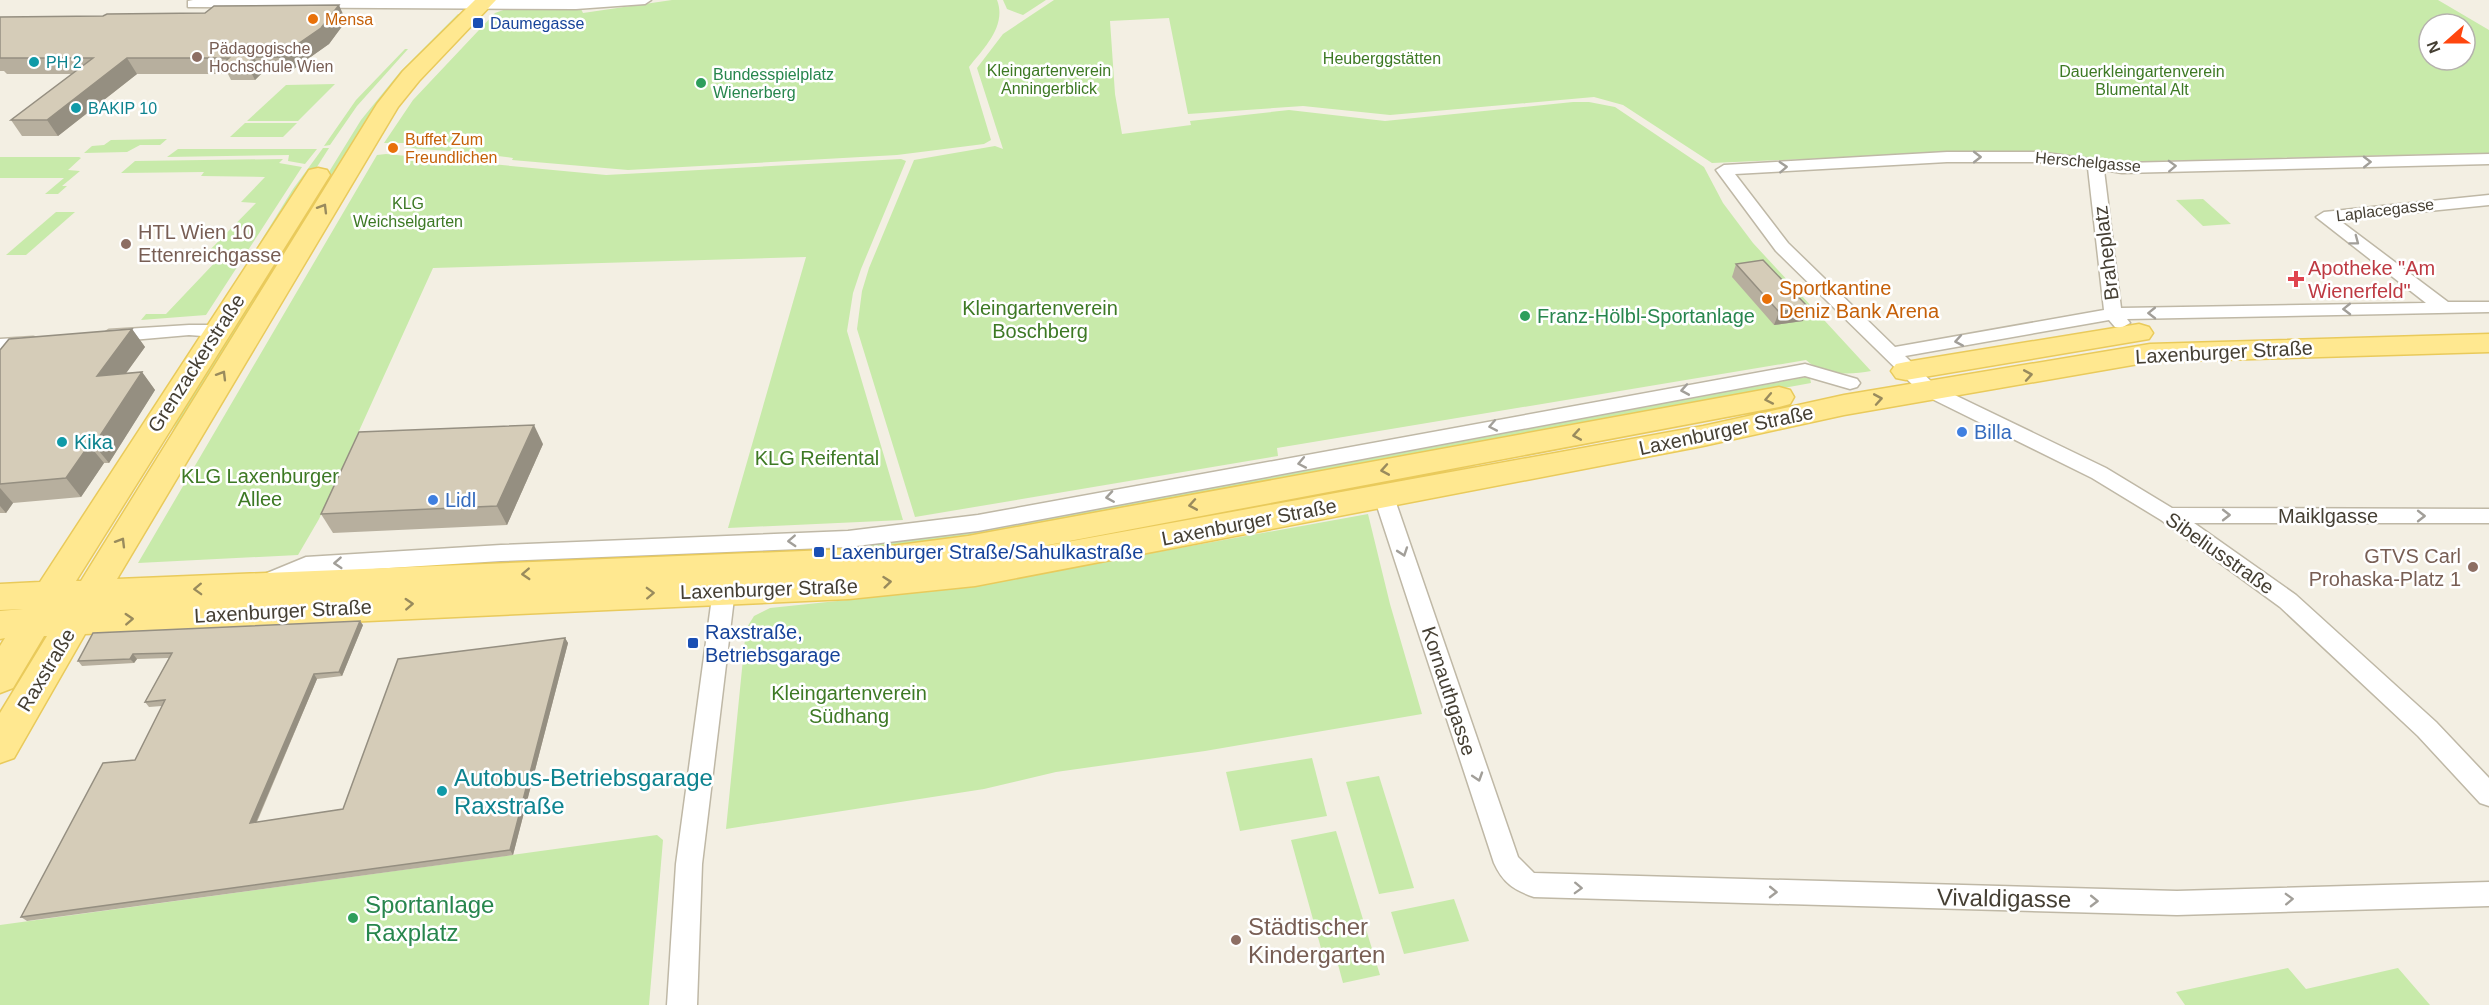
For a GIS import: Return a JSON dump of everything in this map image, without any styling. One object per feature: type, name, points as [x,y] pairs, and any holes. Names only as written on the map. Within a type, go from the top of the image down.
[{"type":"main road","name":"Grenzackerstraße","points":[[27,615],[366,105],[473,3]]},
{"type":"main road","name":"Grenzackerstraße","points":[[83,607],[388,104],[473,3]]},
{"type":"main road","name":"Laxenburger Straße","points":[[83,607],[721,567],[849,586],[975,573],[1384,497],[1909,372],[2122,324],[2489,326]]},
{"type":"main road","name":"Laxenburger Straße","points":[[0,597],[27,615],[257,586],[876,561],[968,548],[1909,372],[2150,353],[2489,343]]},
{"type":"main road","name":"Raxstraße","points":[[0,747],[83,607]]},
{"type":"main road","name":"Raxstraße","points":[[0,678],[27,615]]},
{"type":"street","points":[[196,2],[561,2],[601,5],[645,0]]},
{"type":"street","name":"Herschelgasse","points":[[1724,170],[1947,157],[2038,157],[2122,168],[2489,159]]},
{"type":"street","name":"Braheplatz","points":[[2096,166],[2122,324]]},
{"type":"street","name":"Sibeliusstraße","points":[[1724,170],[1782,247],[1909,372],[2099,473],[2168,515],[2288,601],[2427,729],[2489,795]]},
{"type":"street","name":"Laplacegasse","points":[[2443,307],[2324,217],[2489,200]]},
{"type":"street","name":"Laxenburger Straße","points":[[2122,324],[2443,307],[2489,307]]},
{"type":"street","points":[[94,337],[189,330],[216,331]]},
{"type":"street","points":[[0,361],[7,345],[54,341]]},
{"type":"street","name":"Kornauthgasse","points":[[1384,497],[1504,855],[1511,870],[1521,880]]},
{"type":"street","name":"Maiklgasse","points":[[2168,515],[2489,516]]},
{"type":"street","name":"Laxenburger Straße","points":[[257,586],[306,565],[501,553],[721,567]]},
{"type":"street","points":[[682,1005],[689,864],[721,567]]},
{"type":"street","name":"Vivaldigasse","points":[[1521,880],[1548,887],[1629,890],[2177,903],[2489,894]]},
{"type":"green space","name":"Bundesspielplatz Wienerberg","points":[[672,0],[997,0],[999,19],[996,28],[969,67],[991,140],[984,144],[897,155],[628,170],[512,160],[513,158],[466,152],[405,148],[408,143],[384,143],[413,100],[495,13],[506,9],[581,9],[583,13]]},
{"type":"green space","points":[[1003,0],[1046,0],[1023,15],[1007,9]]},
{"type":"green space","points":[[1054,0],[2438,0],[2458,12],[2417,12],[2417,72],[2477,72],[2477,23],[2489,30],[2489,153],[2114,162],[1992,151],[1712,163],[1623,105],[1594,97],[1390,115],[1303,106],[1188,114],[1169,18],[1110,21],[1115,94],[1122,134],[1191,125],[1190,121],[1289,110],[1385,121],[1573,102],[1589,102],[1615,107],[1704,167],[1723,203],[1753,243],[1871,371],[1828,372],[1806,360],[1277,448],[1278,456],[915,517],[857,329],[862,291],[869,268],[914,160],[995,146],[1003,149],[977,68],[1003,34]]},
{"type":"green space","points":[[458,14],[461,14],[438,37],[176,438],[169,439],[182,410],[361,120],[400,72]]},
{"type":"green space","points":[[405,49],[408,49],[357,106],[330,145],[324,146],[356,100]]},
{"type":"green space","points":[[335,84],[298,121],[247,121],[286,85]]},
{"type":"green space","points":[[245,123],[297,123],[283,137],[230,137]]},
{"type":"green space","points":[[167,139],[160,145],[140,145],[127,152],[84,153],[92,146],[104,145],[111,140]]},
{"type":"green space","points":[[323,148],[329,148],[296,200],[222,304],[293,189]]},
{"type":"green space","points":[[178,149],[317,149],[305,164],[288,161],[289,155],[167,157]]},
{"type":"green space","points":[[377,155],[606,175],[901,159],[906,161],[861,269],[853,293],[847,331],[903,520],[728,528],[806,257],[433,268],[319,519],[298,555],[138,563]]},
{"type":"green space","points":[[0,157],[79,157],[81,158],[68,170],[80,171],[62,186],[67,186],[58,194],[45,194],[64,178],[0,178]]},
{"type":"green space","points":[[283,159],[279,163],[302,167],[206,315],[141,320],[146,314],[166,314],[221,256],[205,255],[256,203],[241,202],[265,177],[201,176],[204,172],[121,173],[135,161]]},
{"type":"green space","points":[[2203,199],[2231,224],[2203,226],[2176,200]]},
{"type":"green space","points":[[56,212],[75,212],[26,255],[6,255]]},
{"type":"green space","points":[[1810,378],[1811,383],[1016,529],[870,550],[871,542],[969,530]]},
{"type":"green space","name":"Kleingartenverein Südhang","points":[[1368,514],[1390,604],[1422,714],[1205,751],[1056,772],[984,789],[726,829],[746,629],[754,616],[770,608],[952,589]]},
{"type":"green space","points":[[1312,758],[1327,816],[1240,831],[1226,772]]},
{"type":"green space","points":[[1379,776],[1414,888],[1379,894],[1346,782]]},
{"type":"green space","points":[[1336,831],[1380,975],[1343,983],[1336,957],[1324,959],[1291,840]]},
{"type":"green space","name":"Sportanlage Raxplatz","points":[[657,835],[663,840],[649,1005],[0,1005],[0,925]]},
{"type":"green space","points":[[1454,899],[1469,941],[1404,954],[1391,912]]},
{"type":"green space","points":[[2288,968],[2306,989],[2398,968],[2430,1005],[2185,1005],[2176,992]]},
{"type":"building","points":[[339,5],[321,28],[279,57],[254,57],[247,64],[222,64],[229,58],[127,58],[47,120],[11,120],[93,58],[0,58],[0,17],[205,13],[214,6]]},
{"type":"building","points":[[1763,260],[1808,307],[1779,312],[1736,264]]},
{"type":"building","name":"Kika","points":[[132,329],[97,376],[142,372],[94,445],[89,445],[66,478],[0,484],[0,350],[9,339]]},
{"type":"building","name":"Lidl","points":[[534,425],[497,506],[321,514],[359,432]]},
{"type":"building","name":"Autobus-Betriebsgarage Raxstraße","points":[[360,621],[339,672],[314,674],[250,823],[343,809],[398,659],[565,638],[510,850],[21,917],[103,763],[135,760],[165,700],[145,702],[172,653],[133,654],[130,659],[78,661],[93,633]]},
{"type":"place","name":"Mensa","points":[[313,19]]},
{"type":"place","name":"Daumegasse","points":[[478,23]]},
{"type":"place","name":"Pädagogische Hochschule Wien","points":[[197,57]]},
{"type":"place","name":"PH 2","points":[[34,62]]},
{"type":"place","name":"Bundesspielplatz Wienerberg","points":[[701,83]]},
{"type":"place","name":"BAKIP 10","points":[[76,108]]},
{"type":"place","name":"Buffet Zum Freundlichen","points":[[393,148]]},
{"type":"place","name":"HTL Wien 10 Ettenreichgasse","points":[[126,244]]},
{"type":"place","name":"Apotheke \"Am Wienerfeld\"","points":[[2296,279]]},
{"type":"place","name":"Sportkantine Deniz Bank Arena","points":[[1767,299]]},
{"type":"place","name":"Franz-Hölbl-Sportanlage","points":[[1525,316]]},
{"type":"place","name":"Billa","points":[[1962,432]]},
{"type":"place","name":"Kika","points":[[62,442]]},
{"type":"place","name":"Lidl","points":[[433,500]]},
{"type":"place","name":"Laxenburger Straße/Sahulkastraße","points":[[819,552]]},
{"type":"place","name":"GTVS Carl Prohaska-Platz 1","points":[[2473,567]]},
{"type":"place","name":"Raxstraße, Betriebsgarage","points":[[693,643]]},
{"type":"place","name":"Autobus-Betriebsgarage Raxstraße","points":[[442,791]]},
{"type":"place","name":"Sportanlage Raxplatz","points":[[353,918]]},
{"type":"place","name":"Städtischer Kindergarten","points":[[1236,940]]},
{"type":"park label","name":"Heuberggstätten","points":[[1382,58]]},
{"type":"park label","name":"Kleingartenverein Anningerblick","points":[[1049,79]]},
{"type":"park label","name":"Dauerkleingartenverein Blumental Alt","points":[[2142,80]]},
{"type":"park label","name":"KLG Weichselgarten","points":[[408,212]]},
{"type":"park label","name":"Kleingartenverein Boschberg","points":[[1040,320]]},
{"type":"park label","name":"KLG Reifental","points":[[817,458]]},
{"type":"park label","name":"KLG Laxenburger Allee","points":[[260,488]]}]
